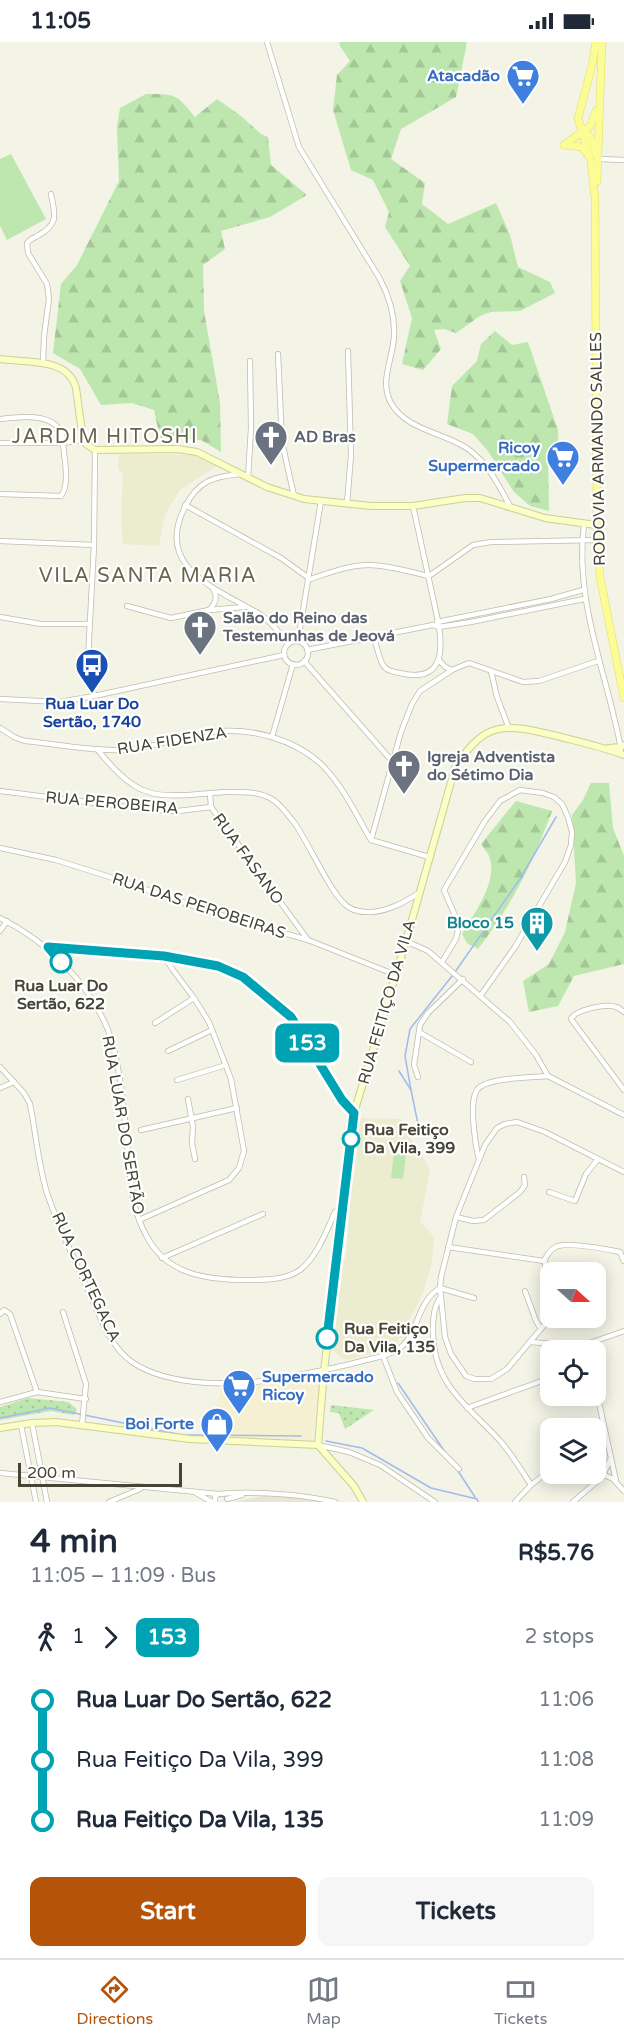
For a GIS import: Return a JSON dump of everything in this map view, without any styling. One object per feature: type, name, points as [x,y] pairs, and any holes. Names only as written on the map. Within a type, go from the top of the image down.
[{"type":"main road","points":[[595,160],[596,154],[591,138],[582,130],[578,118],[596,42]]},
{"type":"main road","name":"RODOVIA ARMANDO SALLES","points":[[602,42],[595,160],[596,525],[600,577],[620,661],[624,698]]},
{"type":"main road","points":[[595,160],[582,147],[564,145],[590,126],[598,103]]},
{"type":"main road","points":[[579,107],[581,114],[585,117],[595,115]]},
{"type":"street","points":[[267,42],[298,147],[380,279],[389,301],[394,335],[386,387],[392,406],[408,421],[455,441],[480,459],[493,474],[512,509]]},
{"type":"street","points":[[595,160],[624,160]]},
{"type":"street","points":[[43,364],[44,336],[50,299],[47,284],[28,254],[27,243],[50,227],[54,221],[56,216],[51,194]]},
{"type":"street","points":[[347,504],[351,455],[348,351]]},
{"type":"street","points":[[278,354],[282,442],[294,496]]},
{"type":"street","points":[[0,359],[43,364],[67,372],[74,381],[83,440],[95,450],[188,450],[205,455],[249,478],[294,496],[321,501],[413,506],[465,498],[492,501],[545,518],[596,525]]},
{"type":"street","points":[[249,478],[250,361]]},
{"type":"street","points":[[0,419],[22,417],[40,419],[56,426],[62,439],[66,474],[64,491],[61,496],[0,494]]},
{"type":"street","points":[[0,443],[83,440]]},
{"type":"street","points":[[94,696],[88,659],[94,545],[95,450]]},
{"type":"street","points":[[241,474],[213,478],[195,490],[185,505],[177,527],[178,549],[193,574],[212,588],[257,612],[288,644]]},
{"type":"street","points":[[298,641],[321,501]]},
{"type":"street","points":[[185,505],[281,558],[310,579]]},
{"type":"street","points":[[413,506],[439,624],[441,648],[439,660],[423,676]]},
{"type":"street","points":[[491,671],[497,697],[508,726],[522,727],[605,748],[623,750],[598,661],[584,599],[582,540],[584,524]]},
{"type":"street","points":[[310,579],[369,565],[429,576],[473,545],[491,542],[597,540]]},
{"type":"street","points":[[0,541],[94,545]]},
{"type":"street","points":[[209,610],[216,601],[212,588]]},
{"type":"street","points":[[439,624],[583,590]]},
{"type":"street","points":[[307,650],[584,599]]},
{"type":"street","points":[[536,602],[538,608]]},
{"type":"street","points":[[127,606],[171,618],[209,610],[246,607]]},
{"type":"street","points":[[0,617],[41,624],[89,624]]},
{"type":"street","points":[[374,638],[387,669],[411,676],[423,676],[431,683]]},
{"type":"street","points":[[298,641],[288,644],[284,655],[293,664],[304,661]]},
{"type":"street","points":[[298,641],[307,650]]},
{"type":"street","points":[[304,661],[307,650]]},
{"type":"street","points":[[0,699],[46,702],[94,696],[284,655]]},
{"type":"street","points":[[439,660],[445,667],[452,670]]},
{"type":"street","points":[[304,661],[392,761]]},
{"type":"street","points":[[429,857],[371,840],[392,761],[412,704],[420,691],[452,670],[470,663],[515,681],[530,682],[598,661]]},
{"type":"street","points":[[272,736],[293,664]]},
{"type":"street","name":"RUA FEITIÇO DA VILA","points":[[340,1209],[345,1189],[354,1113],[455,768],[464,753],[483,735],[508,726]]},
{"type":"street","name":"RUA FIDENZA","points":[[0,728],[25,741],[127,750],[210,732],[243,732],[272,736],[308,754],[324,767],[371,840]]},
{"type":"street","points":[[97,748],[106,760],[133,785],[147,792],[255,793],[271,799],[297,826],[335,893],[350,908],[375,912],[393,907],[418,893]]},
{"type":"street","points":[[442,962],[456,939],[459,925],[444,890],[485,821],[500,801],[520,790],[543,792],[554,797],[562,804],[568,817],[572,832],[571,845],[564,862],[515,947],[481,996]]},
{"type":"street","name":"RUA PEROBEIRA","points":[[0,791],[150,810],[178,811],[211,807]]},
{"type":"street","points":[[210,793],[211,807]]},
{"type":"street","name":"RUA FASANO","points":[[211,807],[308,940]]},
{"type":"street","name":"RUA DAS PEROBEIRAS","points":[[0,848],[56,860],[217,914],[308,940],[396,975]]},
{"type":"street","name":"RUA LUAR DO SERTÃO","points":[[0,918],[48,947],[82,987],[94,1004],[108,1032],[122,1096],[131,1190],[139,1220],[147,1238],[162,1258],[190,1274],[219,1280],[255,1280],[286,1276],[299,1270],[308,1262],[340,1209]]},
{"type":"street","points":[[0,931],[7,921]]},
{"type":"street","points":[[406,941],[428,951],[442,962],[519,1032],[548,1076],[624,1115]]},
{"type":"street","points":[[48,947],[164,956],[221,967],[246,979],[291,1017],[342,1100],[354,1113]]},
{"type":"street","points":[[139,1220],[233,1177],[244,1155],[237,1108],[226,1065],[212,1030],[194,998],[164,956]]},
{"type":"street","points":[[418,1077],[414,1065],[419,1032],[424,1018],[463,979]]},
{"type":"street","points":[[155,1023],[194,998]]},
{"type":"street","points":[[624,1012],[616,1006],[601,1007],[576,1012],[571,1019],[624,1090]]},
{"type":"street","points":[[168,1051],[212,1030]]},
{"type":"street","points":[[419,1032],[471,1062]]},
{"type":"street","points":[[177,1080],[226,1065]]},
{"type":"street","name":"RUA CORTEGACA","points":[[0,1067],[30,1104],[47,1194],[101,1317],[123,1353],[133,1362],[176,1379],[214,1383],[266,1381],[324,1371],[398,1350],[404,1344],[422,1306],[431,1293],[440,1288]]},
{"type":"street","points":[[479,1160],[474,1130],[473,1101],[476,1092],[486,1083],[548,1076]]},
{"type":"street","points":[[0,1088],[14,1083]]},
{"type":"street","points":[[189,1099],[195,1159]]},
{"type":"street","points":[[141,1130],[237,1108]]},
{"type":"street","points":[[525,1291],[541,1329],[500,1375],[491,1379],[475,1379],[466,1376],[448,1346],[440,1288],[456,1217],[490,1135],[505,1124],[517,1122],[545,1132],[624,1172]]},
{"type":"street","points":[[549,1192],[575,1201],[586,1174],[598,1160]]},
{"type":"street","points":[[456,1217],[473,1221],[484,1220],[520,1192],[525,1185],[525,1177]]},
{"type":"street","points":[[340,1209],[318,1445],[345,1474],[360,1501]]},
{"type":"street","points":[[162,1258],[262,1214]]},
{"type":"street","points":[[448,1247],[544,1261],[551,1250],[563,1245],[620,1252]]},
{"type":"street","points":[[620,1252],[624,1246]]},
{"type":"street","points":[[620,1252],[624,1261]]},
{"type":"street","points":[[440,1288],[474,1299]]},
{"type":"street","points":[[441,1297],[436,1304],[433,1319],[437,1364],[451,1390],[501,1442],[531,1485]]},
{"type":"street","points":[[0,1314],[4,1310],[10,1314],[37,1392]]},
{"type":"street","points":[[63,1312],[86,1384],[82,1425]]},
{"type":"street","points":[[602,1340],[624,1331]]},
{"type":"street","points":[[530,1342],[540,1343]]},
{"type":"street","points":[[383,1356],[397,1392],[428,1438],[459,1470]]},
{"type":"street","points":[[467,1408],[540,1382]]},
{"type":"street","points":[[0,1402],[37,1392],[86,1399]]},
{"type":"street","points":[[599,1406],[616,1481]]},
{"type":"street","points":[[0,1428],[56,1422],[190,1439],[318,1445],[349,1452],[380,1465],[435,1502]]},
{"type":"street","points":[[32,1423],[46,1502]]},
{"type":"street","points":[[21,1425],[36,1502]]},
{"type":"street","points":[[606,1469],[610,1460]]},
{"type":"street","points":[[0,1473],[193,1492],[303,1496],[335,1502]]},
{"type":"street","points":[[606,1475],[616,1481],[624,1491]]},
{"type":"street","points":[[515,1502],[540,1478]]},
{"type":"street","points":[[573,1502],[593,1484]]},
{"type":"street","points":[[109,1502],[143,1488]]},
{"type":"street","points":[[193,1492],[213,1502],[220,1493]]},
{"type":"street","points":[[220,1493],[227,1501],[245,1494]]},
{"type":"shaded area","points":[[119,454],[192,455],[218,465],[180,490],[165,514],[159,546],[123,544],[121,517],[123,474],[118,469]]},
{"type":"shaded area","points":[[357,1118],[402,1119],[403,1129],[430,1170],[420,1222],[434,1237],[432,1261],[423,1293],[399,1338],[397,1347],[346,1360],[332,1349],[340,1258],[346,1259],[349,1222],[345,1221]]},
{"type":"shaded area","points":[[320,1379],[312,1441],[209,1437],[209,1427],[221,1389]]},
{"type":"shaded area","points":[[262,1496],[307,1498],[325,1502],[234,1502]]},
{"type":"green space","points":[[339,42],[467,42],[456,97],[401,129],[391,159],[425,183],[422,204],[448,224],[496,203],[510,235],[518,267],[550,282],[555,293],[520,311],[491,312],[480,316],[456,333],[444,329],[434,330],[441,349],[423,370],[402,364],[412,318],[400,281],[410,266],[385,227],[389,212],[373,180],[351,170],[333,110],[337,75],[350,61]]},
{"type":"green space","points":[[146,94],[164,94],[175,97],[195,117],[217,99],[268,137],[271,165],[307,195],[270,217],[221,231],[225,249],[203,265],[204,311],[220,403],[221,452],[201,440],[160,438],[154,410],[132,403],[101,405],[80,369],[53,353],[61,284],[77,265],[119,181],[117,127],[120,108]]},
{"type":"green space","points":[[11,154],[46,219],[7,240],[0,226],[0,159]]},
{"type":"green space","points":[[495,331],[512,345],[528,342],[558,430],[559,454],[548,455],[549,511],[530,506],[514,492],[488,451],[473,434],[447,424],[452,386],[477,361],[481,344]]},
{"type":"green space","points":[[591,783],[609,783],[613,828],[624,856],[624,964],[574,976],[558,1006],[529,1012],[523,981],[549,964],[565,932],[576,883],[572,815],[583,800]]},
{"type":"green space","points":[[516,801],[552,811],[521,883],[502,916],[478,949],[467,943],[462,934],[484,896],[491,876],[489,856],[481,844]]},
{"type":"green space","points":[[394,1153],[406,1155],[403,1179],[391,1178]]},
{"type":"green space","points":[[28,1398],[68,1402],[77,1409],[74,1415],[51,1411],[0,1420],[0,1407]]},
{"type":"green space","points":[[331,1405],[374,1410],[345,1429],[339,1413],[330,1412]]},
{"type":"waterway","points":[[455,972],[520,879],[556,817]]},
{"type":"waterway","points":[[411,1090],[405,1056],[410,1029],[452,976]]},
{"type":"waterway","points":[[399,1071],[411,1090],[418,1124]]},
{"type":"waterway","points":[[398,1383],[445,1452]]},
{"type":"waterway","points":[[0,1418],[50,1408],[182,1435]]},
{"type":"waterway","points":[[186,1435],[301,1436]]},
{"type":"waterway","points":[[326,1441],[362,1448],[431,1488],[477,1499],[478,1502]]},
{"type":"waterway","points":[[458,1471],[475,1497]]},
{"type":"bus line","name":"153","points":[[61,962],[48,947],[164,956],[218,966],[246,979],[291,1017],[345,1105],[354,1113],[327,1338]]},
{"type":"place","name":"Atacadão","points":[[523,105]]},
{"type":"place","name":"AD Bras","points":[[271,466]]},
{"type":"place","name":"Ricoy Supermercado","points":[[563,486]]},
{"type":"place","name":"Salão do Reino das Testemunhas de Jeová","points":[[200,656]]},
{"type":"place","name":"Rua Luar Do Sertão, 1740","points":[[92,694]]},
{"type":"place","name":"Igreja Adventista do Sétimo Dia","points":[[404,795]]},
{"type":"place","name":"Bloco 15","points":[[537,952]]},
{"type":"place","name":"Rua Luar Do Sertão, 622","points":[[61,962]]},
{"type":"place","name":"Rua Feitiço Da Vila, 399","points":[[351,1139]]},
{"type":"place","name":"Rua Feitiço Da Vila, 135","points":[[327,1338]]},
{"type":"place","name":"Supermercado Ricoy","points":[[239,1415]]},
{"type":"place","name":"Boi Forte","points":[[217,1453]]},
{"type":"district","name":"JARDIM HITOSHI","points":[[105,437]]},
{"type":"district","name":"VILA SANTA MARIA","points":[[148,576]]}]
